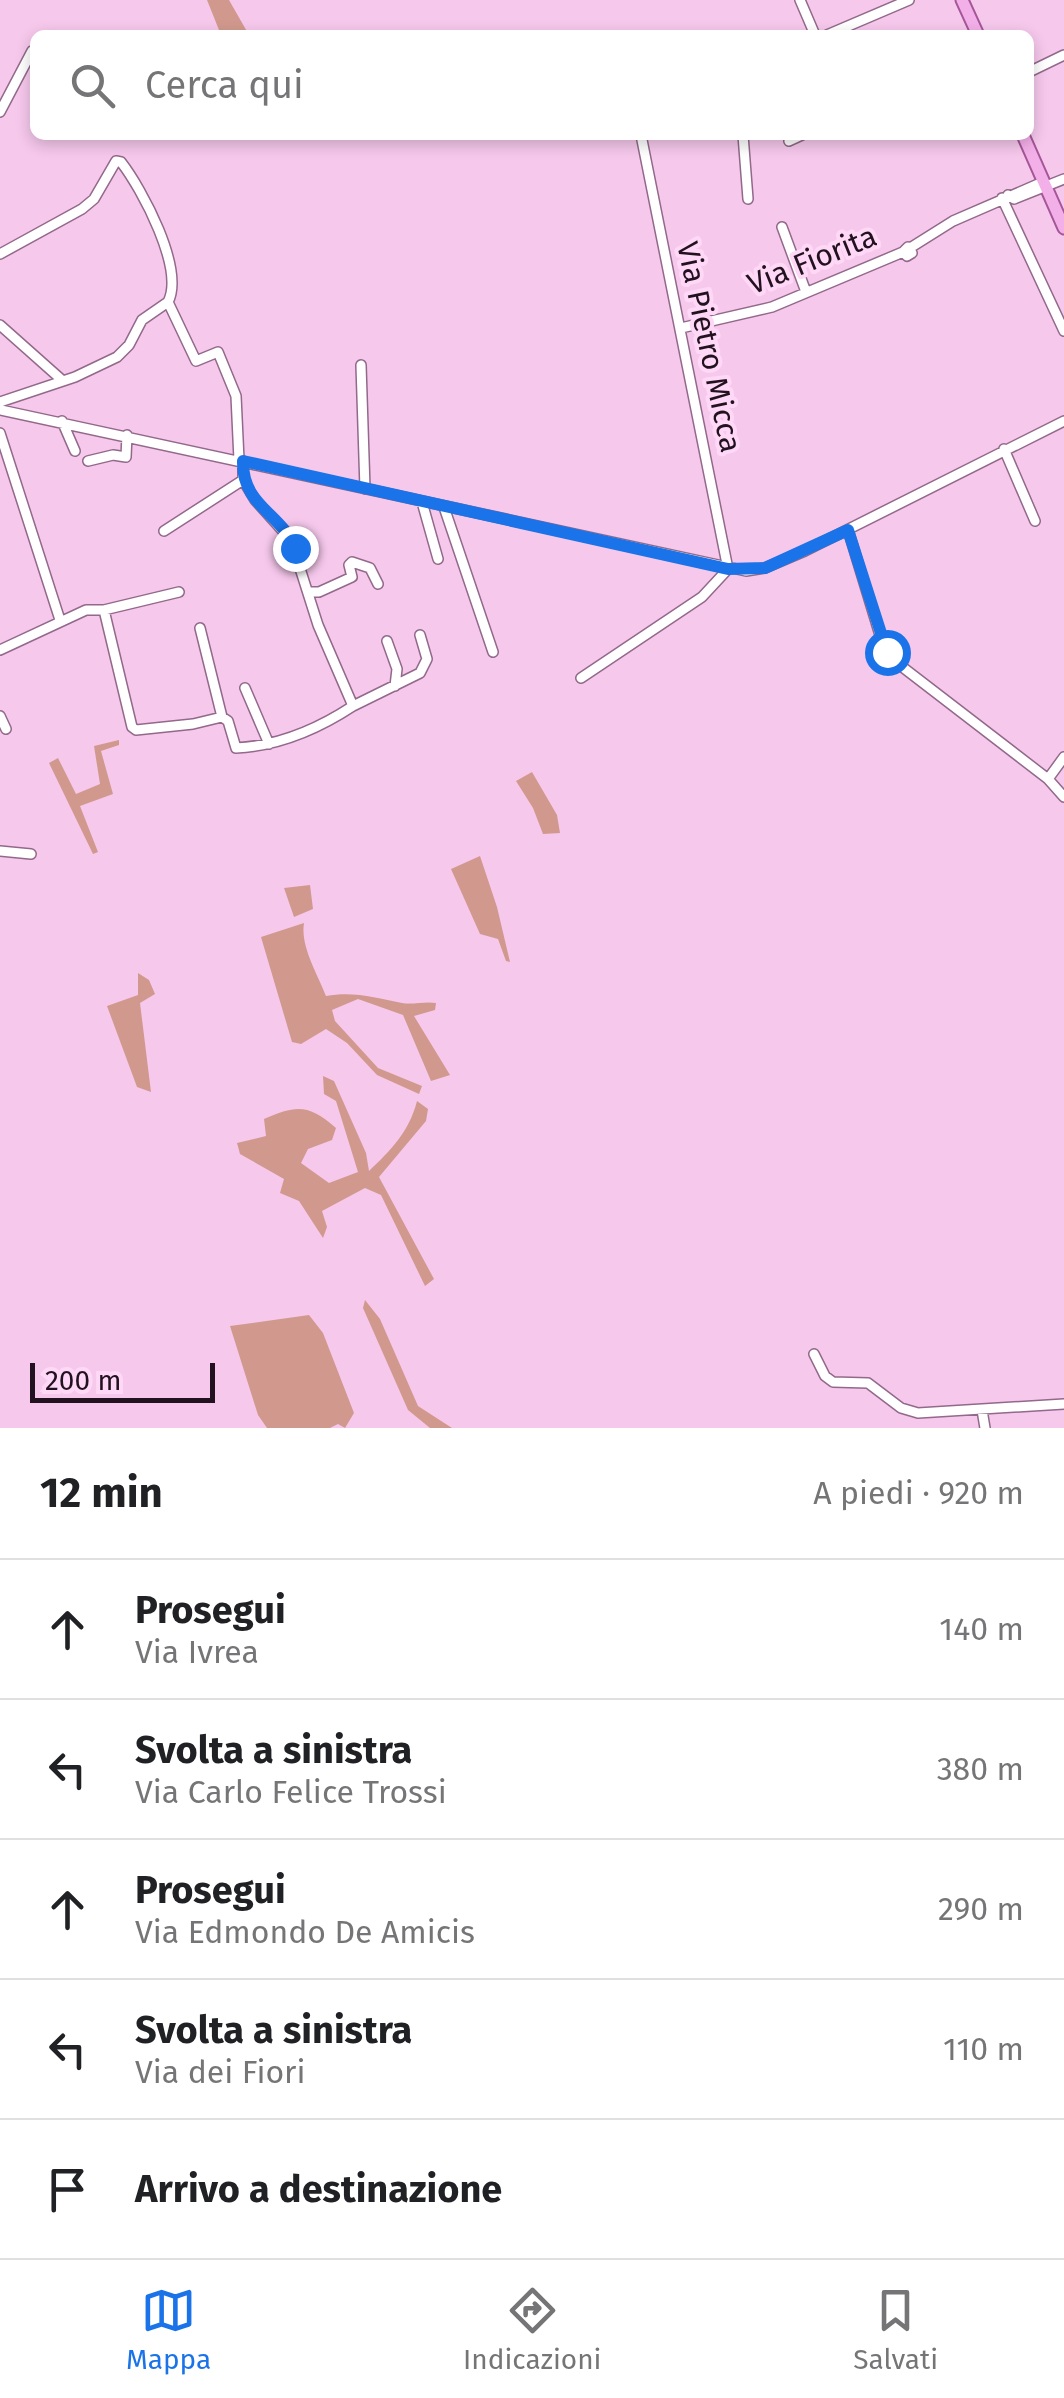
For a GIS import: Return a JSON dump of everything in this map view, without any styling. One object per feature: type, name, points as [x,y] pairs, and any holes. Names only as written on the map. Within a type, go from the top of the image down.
[{"type":"main road","points":[[963,0],[976,30]]},
{"type":"main road","points":[[1025,140],[1064,228]]},
{"type":"street","points":[[800,0],[813,30]]},
{"type":"street","points":[[839,30],[909,0]]},
{"type":"street","points":[[0,112],[30,55]]},
{"type":"street","points":[[1034,70],[1064,55]]},
{"type":"street","name":"Via Pietro Micca","points":[[642,140],[728,569]]},
{"type":"street","points":[[743,140],[748,199]]},
{"type":"street","points":[[0,254],[82,209],[94,198],[116,162],[124,166],[161,238],[173,290],[168,302],[142,320],[118,357],[0,408]]},
{"type":"street","name":"Via Fiorita","points":[[680,328],[772,308],[906,250],[1005,196],[1064,179]]},
{"type":"street","points":[[1005,196],[1064,331]]},
{"type":"street","points":[[782,227],[806,292]]},
{"type":"street","points":[[168,302],[196,361],[218,352],[236,396],[242,480],[263,510],[292,540],[318,625],[353,706]]},
{"type":"street","points":[[0,325],[62,381]]},
{"type":"street","points":[[362,365],[365,489]]},
{"type":"street","points":[[0,408],[728,569],[765,568],[1064,422]]},
{"type":"street","points":[[62,420],[75,450]]},
{"type":"street","points":[[0,433],[60,620]]},
{"type":"street","points":[[88,461],[126,456],[127,435]]},
{"type":"street","points":[[1004,450],[1036,521]]},
{"type":"street","points":[[164,531],[242,480]]},
{"type":"street","points":[[422,502],[438,559]]},
{"type":"street","points":[[444,507],[493,652]]},
{"type":"street","points":[[848,530],[883,644],[892,659],[1048,779],[1064,796]]},
{"type":"street","points":[[310,592],[319,592],[352,577],[352,562],[370,568],[378,584]]},
{"type":"street","points":[[580,678],[702,596],[728,569]]},
{"type":"street","points":[[0,650],[86,610],[104,610],[180,592]]},
{"type":"street","points":[[104,610],[132,727],[136,730],[193,724],[222,717]]},
{"type":"street","points":[[200,628],[222,717],[228,721],[236,748],[268,744],[324,724],[420,673],[426,659],[420,636]]},
{"type":"street","points":[[387,641],[396,669],[395,686]]},
{"type":"street","points":[[245,688],[268,744]]},
{"type":"street","points":[[0,716],[6,730]]},
{"type":"street","points":[[1048,779],[1064,757]]},
{"type":"street","points":[[0,851],[31,854]]},
{"type":"street","points":[[814,1354],[832,1382],[868,1383],[908,1410],[940,1414],[1064,1404]]},
{"type":"street","points":[[982,1410],[985,1428]]},
{"type":"shaded area","points":[[207,0],[229,0],[246,30],[219,30]]},
{"type":"shaded area","points":[[119,740],[119,745],[101,751],[113,794],[80,806],[98,852],[93,854],[49,763],[58,758],[76,794],[100,784],[94,746]]},
{"type":"shaded area","points":[[532,772],[557,815],[560,833],[543,834],[516,781]]},
{"type":"shaded area","points":[[480,856],[510,962],[506,961],[498,939],[480,934],[451,869]]},
{"type":"shaded area","points":[[310,885],[313,909],[294,917],[284,888]]},
{"type":"shaded area","points":[[304,923],[307,951],[326,996],[436,1003],[435,1010],[414,1016],[450,1075],[431,1081],[403,1015],[358,999],[332,1010],[335,1021],[378,1068],[422,1086],[419,1094],[377,1075],[347,1043],[326,1029],[301,1044],[292,1042],[261,937]]},
{"type":"shaded area","points":[[138,973],[149,980],[155,994],[140,1003],[151,1092],[137,1087],[107,1006],[138,995]]},
{"type":"shaded area","points":[[323,1076],[334,1081],[366,1153],[369,1171],[404,1131],[417,1101],[428,1109],[426,1121],[379,1177],[434,1279],[425,1286],[381,1195],[365,1188],[322,1211],[327,1227],[323,1238],[299,1201],[280,1193],[284,1179],[240,1154],[237,1143],[266,1136],[264,1119],[302,1109],[318,1114],[336,1128],[332,1140],[308,1149],[301,1163],[329,1183],[358,1172],[336,1101],[324,1094]]},
{"type":"shaded area","points":[[365,1300],[380,1319],[418,1406],[452,1428],[430,1428],[408,1410],[363,1308]]},
{"type":"shaded area","points":[[309,1315],[323,1333],[354,1413],[345,1428],[338,1424],[330,1428],[267,1428],[258,1415],[230,1326]]},
{"type":"route","points":[[295,548],[285,530],[263,510],[242,480],[243,461],[728,569],[779,564],[848,530],[887,652]]}]
